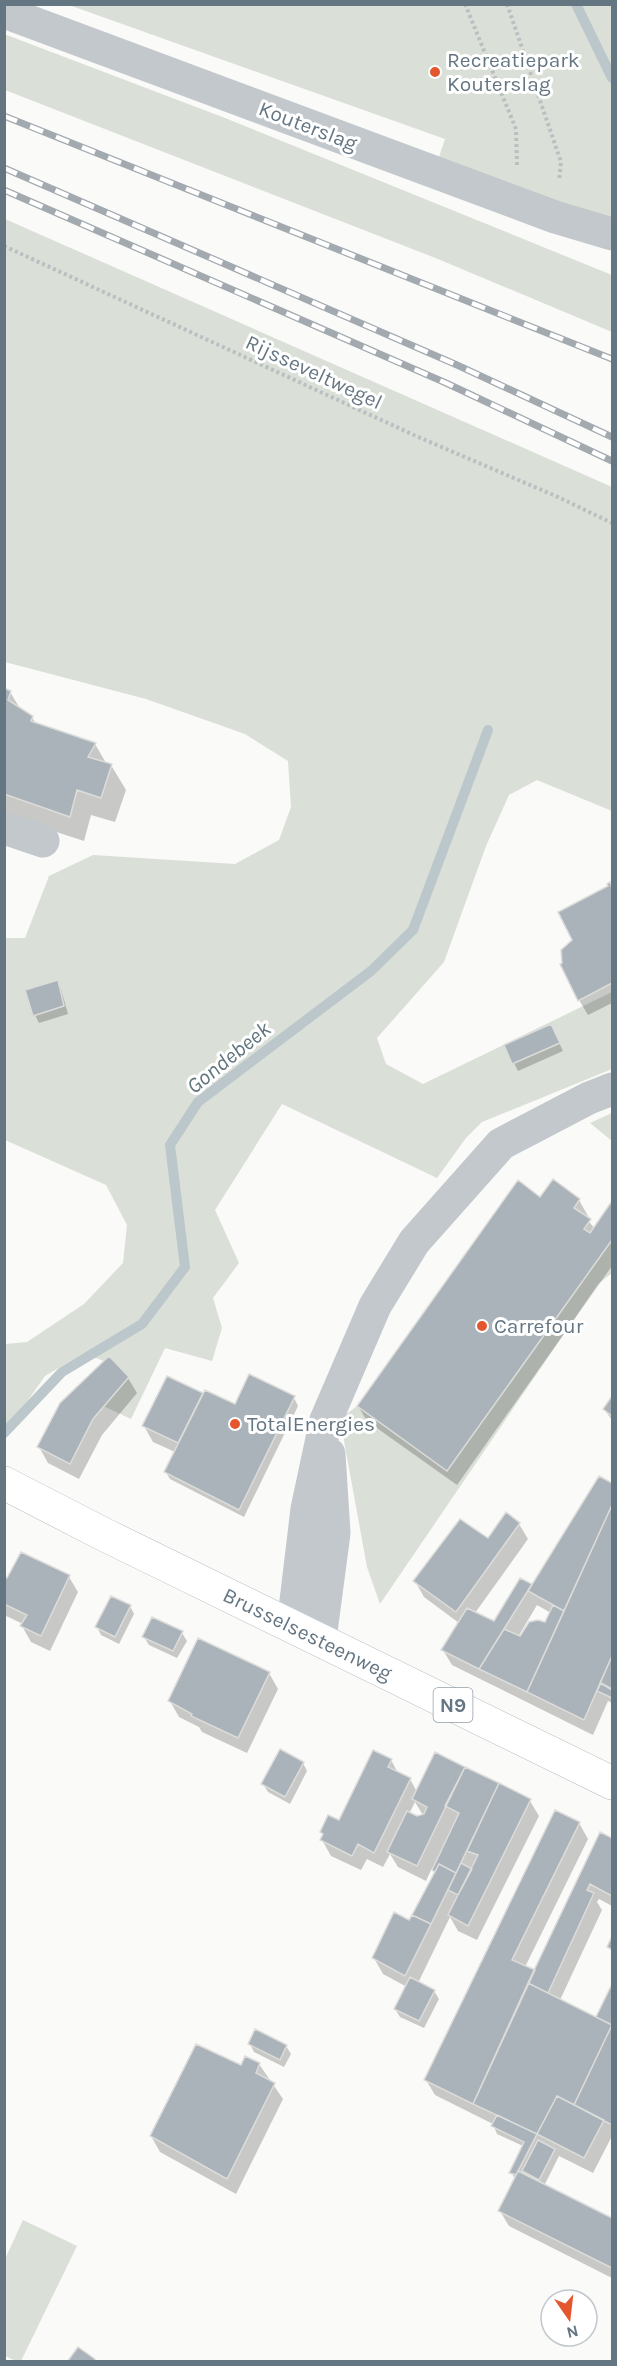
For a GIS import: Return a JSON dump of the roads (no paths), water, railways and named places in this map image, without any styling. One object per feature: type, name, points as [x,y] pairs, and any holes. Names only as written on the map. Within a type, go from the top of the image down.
[{"type":"main road","name":"Brusselsesteenweg","points":[[4,1483],[612,1783]]},
{"type":"street","name":"Kouterslag","points":[[4,12],[555,217],[612,234]]},
{"type":"street","points":[[4,828],[43,841]]},
{"type":"street","points":[[307,1633],[334,1533],[326,1420],[375,1306],[414,1242],[501,1144],[589,1098],[612,1089]]},
{"type":"waterway","name":"Gondebeek","points":[[576,4],[612,78]]},
{"type":"waterway","name":"Gondebeek","points":[[4,1433],[62,1372],[142,1324],[185,1267],[170,1145],[198,1102],[371,971],[413,930],[488,730]]},
{"type":"railway","points":[[4,116],[612,359]]},
{"type":"railway","points":[[4,168],[457,365],[612,437]]},
{"type":"railway","points":[[4,190],[446,383],[612,461]]},
{"type":"place","name":"Recreatiepark Kouterslag","points":[[435,72]]},
{"type":"place","name":"Carrefour","points":[[482,1326]]},
{"type":"place","name":"TotalEnergies","points":[[235,1424]]}]
